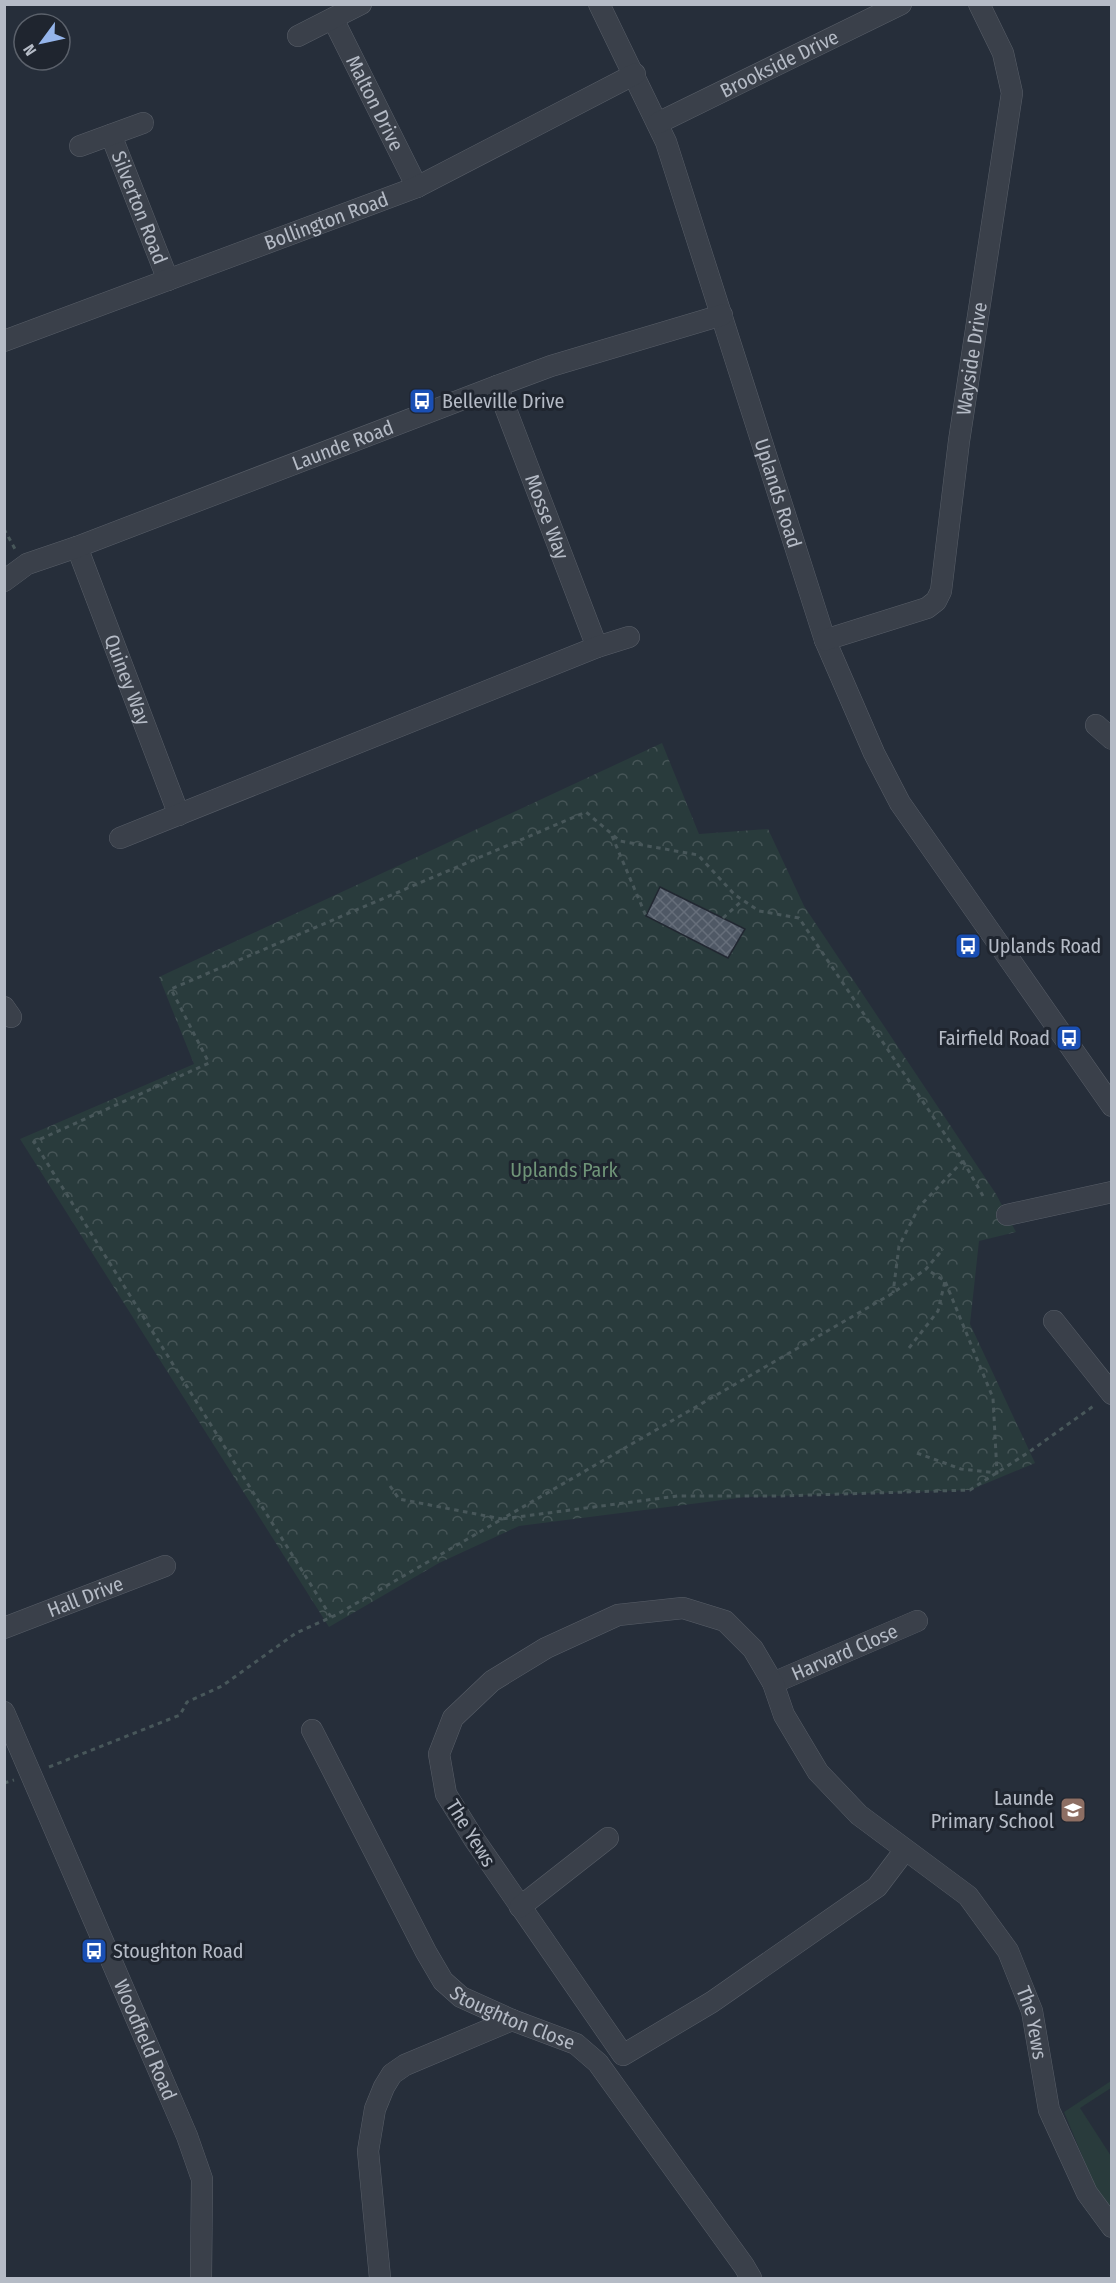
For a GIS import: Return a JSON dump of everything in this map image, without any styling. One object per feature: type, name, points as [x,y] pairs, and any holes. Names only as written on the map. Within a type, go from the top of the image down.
[{"type":"street","points":[[298,36],[360,4]]},
{"type":"street","name":"Uplands Road","points":[[599,4],[635,74],[670,152],[825,640],[874,753],[900,803],[1112,1106]]},
{"type":"street","name":"Brookside Drive","points":[[658,123],[901,4]]},
{"type":"street","name":"Wayside Drive","points":[[825,640],[927,608],[936,601],[941,591],[961,430],[1012,93],[1003,53],[979,4]]},
{"type":"street","name":"Malton Drive","points":[[333,19],[417,187]]},
{"type":"street","name":"Bollington Road","points":[[4,341],[417,187],[635,74]]},
{"type":"street","points":[[80,146],[143,123]]},
{"type":"street","name":"Silverton Road","points":[[111,135],[168,280]]},
{"type":"street","name":"Launde Road","points":[[4,581],[27,564],[551,366],[723,315]]},
{"type":"street","name":"Mosse Way","points":[[497,386],[597,647]]},
{"type":"street","name":"Quiney Way","points":[[77,547],[178,815]]},
{"type":"street","points":[[120,838],[597,647],[628,637]]},
{"type":"street","points":[[1007,1215],[1112,1192]]},
{"type":"street","points":[[1054,1321],[1112,1394]]},
{"type":"street","name":"Hall Drive","points":[[4,1628],[165,1566]]},
{"type":"street","name":"The Yews","points":[[905,1850],[877,1887],[712,2002],[623,2055],[520,1907],[446,1794],[439,1754],[453,1718],[492,1681],[546,1648],[618,1615],[683,1608],[725,1621],[753,1649],[773,1683],[784,1715],[818,1772],[859,1815],[968,1896],[1008,1951],[1032,2011],[1049,2110],[1087,2193],[1112,2227]]},
{"type":"street","name":"Harvard Close","points":[[773,1683],[917,1621]]},
{"type":"street","name":"Woodfield Road","points":[[4,1712],[187,2136],[202,2179],[201,2278]]},
{"type":"street","name":"Stoughton Close","points":[[312,1730],[443,1981],[461,1997],[512,2020],[576,2044],[598,2063],[751,2278]]},
{"type":"street","points":[[520,1907],[608,1838]]},
{"type":"street","points":[[380,2278],[368,2151],[375,2109],[384,2087],[392,2074],[405,2065],[512,2020]]},
{"type":"path","points":[[331,1617],[34,1142],[209,1063],[171,989],[586,812],[620,842],[698,855],[735,895],[759,911],[799,918],[963,1161],[983,1196]]},
{"type":"path","points":[[612,835],[646,916]]},
{"type":"path","points":[[723,918],[743,900]]},
{"type":"path","points":[[893,1293],[899,1246],[919,1207],[963,1161]]},
{"type":"path","points":[[4,1783],[180,1715],[187,1702],[222,1686],[296,1633],[331,1617],[893,1293],[926,1269],[944,1249]]},
{"type":"path","points":[[926,1269],[945,1281],[993,1398],[997,1473]]},
{"type":"path","points":[[909,1348],[938,1311],[945,1281]]},
{"type":"path","points":[[390,1486],[399,1499],[502,1519],[678,1496],[779,1496],[970,1490],[1112,1394]]},
{"type":"path","points":[[917,1453],[961,1469],[997,1473]]},
{"type":"green space","name":"Uplands Park","points":[[662,743],[699,834],[768,829],[804,906],[996,1194],[1016,1232],[979,1241],[970,1324],[1035,1463],[970,1490],[746,1497],[519,1526],[439,1563],[329,1627],[20,1139],[194,1064],[159,977]]},
{"type":"green space","points":[[1111,2081],[1111,2088],[1080,2108],[1111,2156],[1111,2207],[1095,2187],[1064,2112]]},
{"type":"building","points":[[660,887],[745,929],[728,958],[646,916]]},
{"type":"place","name":"Belleville Drive","points":[[422,401]]},
{"type":"place","name":"Uplands Road","points":[[968,946]]},
{"type":"place","name":"Fairfield Road","points":[[1069,1038]]},
{"type":"place","name":"Launde Primary School","points":[[1073,1810]]},
{"type":"place","name":"Stoughton Road","points":[[94,1951]]}]
